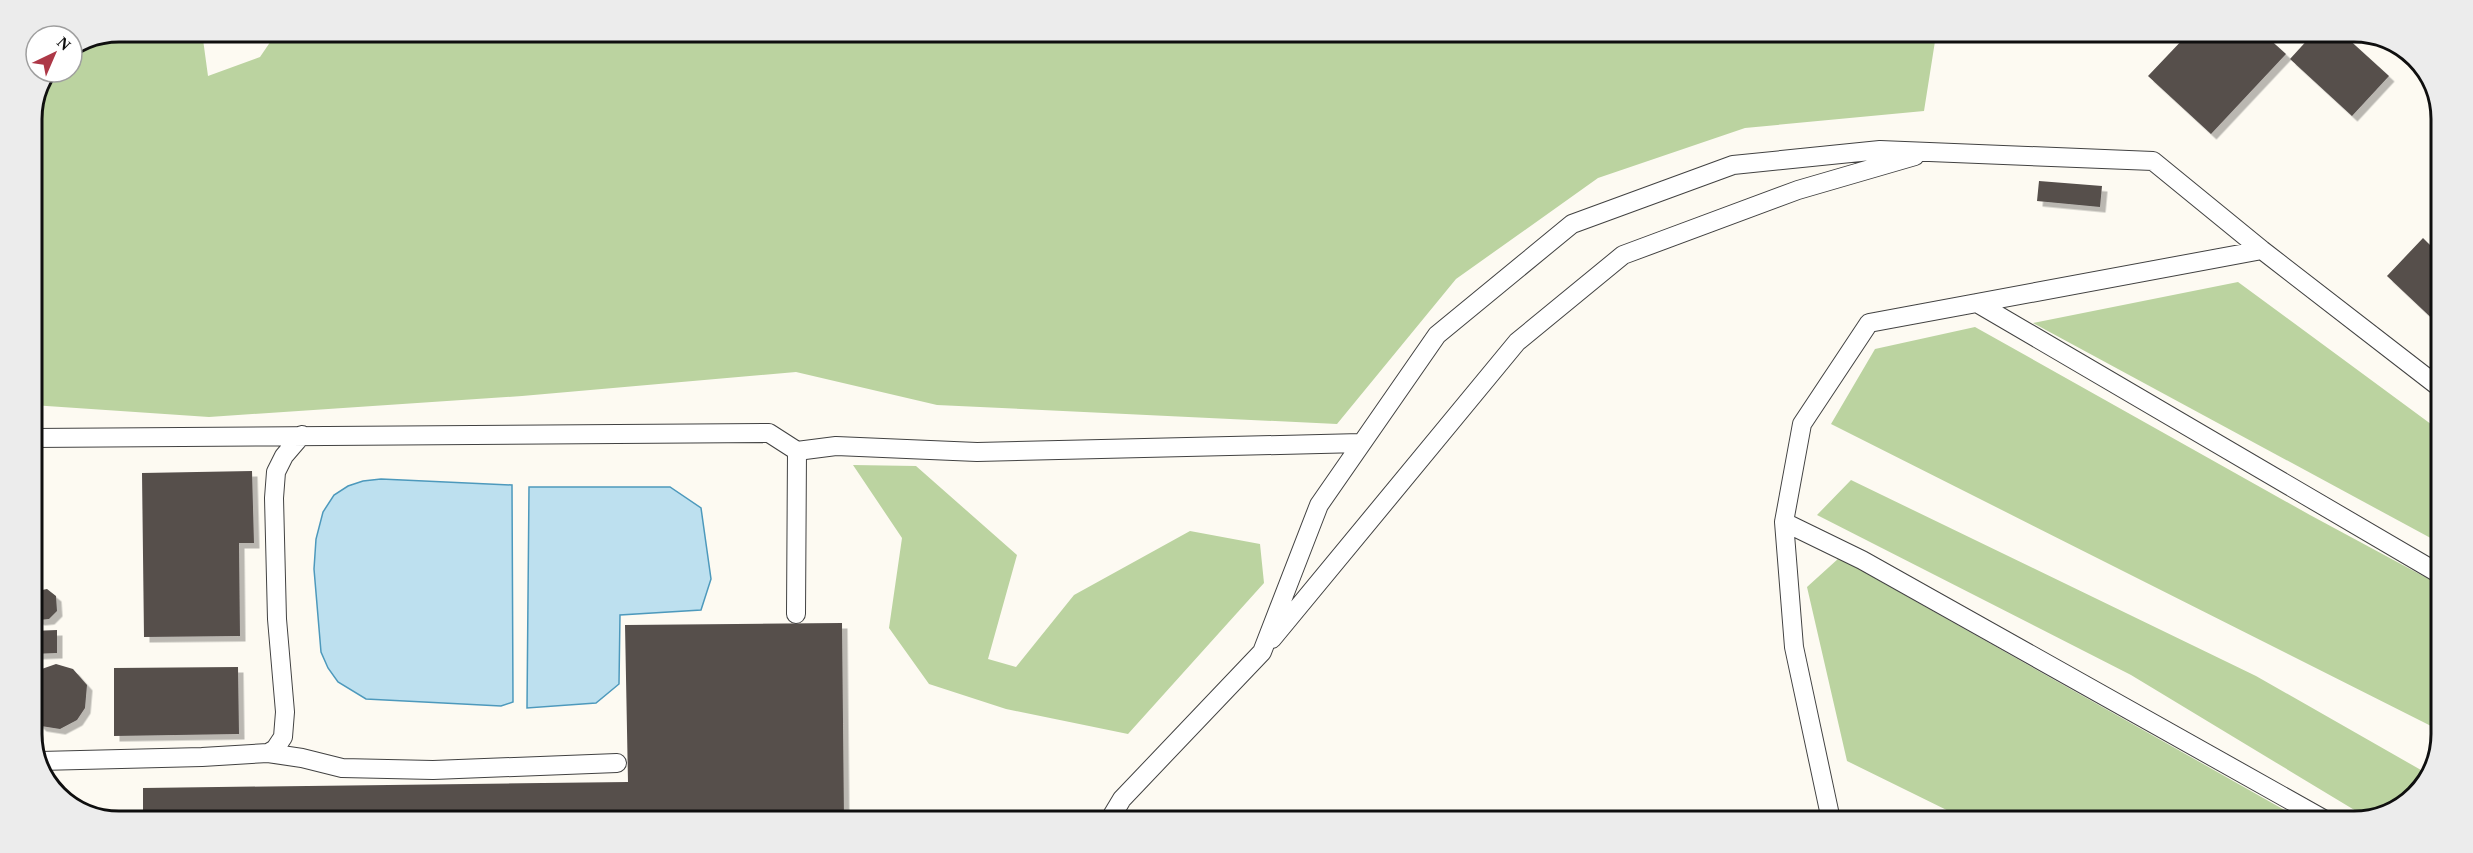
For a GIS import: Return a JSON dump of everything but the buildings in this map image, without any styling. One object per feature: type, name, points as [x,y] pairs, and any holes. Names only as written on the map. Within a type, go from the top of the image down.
[{"type":"lane","points":[[1262,652],[1318,505],[1437,335],[1572,224],[1734,165],[1880,150],[2153,161],[2262,250],[2431,381]]},
{"type":"lane","points":[[1115,811],[1122,799],[1262,652],[1517,342],[1623,255],[1798,190],[1929,152]]},
{"type":"lane","points":[[1829,811],[1794,647],[1784,522],[1802,424],[1869,323],[2262,250]]},
{"type":"lane","points":[[1977,303],[2431,569]]},
{"type":"lane","points":[[42,438],[769,433],[797,451],[836,446],[976,452],[1361,443]]},
{"type":"lane","points":[[268,753],[275,749],[283,737],[285,712],[277,619],[274,498],[276,472],[284,456],[302,435]]},
{"type":"lane","points":[[796,614],[797,451]]},
{"type":"lane","points":[[1784,522],[1862,560],[2308,811]]},
{"type":"lane","points":[[47,761],[268,753],[302,758],[342,768],[433,770],[617,763]]},
{"type":"green space","points":[[119,42],[203,42],[208,76],[260,57],[270,42],[1935,42],[1924,111],[1745,128],[1598,178],[1456,279],[1337,424],[937,405],[796,372],[522,396],[209,417],[42,406],[42,119],[43,104],[51,84],[84,84],[84,51],[104,43]]},
{"type":"green space","points":[[2238,282],[2431,424],[2431,538],[2033,323]]},
{"type":"green space","points":[[1975,327],[2431,580],[2431,726],[1831,424],[1875,349]]},
{"type":"green space","points":[[853,465],[916,466],[1017,555],[988,659],[1016,667],[1074,595],[1190,531],[1260,544],[1264,583],[1128,734],[1006,709],[929,684],[889,628],[902,538]]},
{"type":"green space","points":[[1851,480],[2256,676],[2422,770],[2401,795],[2388,803],[2369,810],[2356,811],[2131,675],[1817,515]]},
{"type":"green space","points":[[1839,558],[2286,811],[1949,811],[1847,761],[1807,587]]},
{"type":"water","points":[[381,479],[512,485],[513,702],[501,706],[366,699],[338,682],[328,668],[321,652],[314,569],[316,539],[323,512],[334,495],[348,486]]},
{"type":"water","points":[[529,487],[670,487],[701,508],[711,579],[701,610],[620,615],[619,684],[596,703],[527,708]]}]
